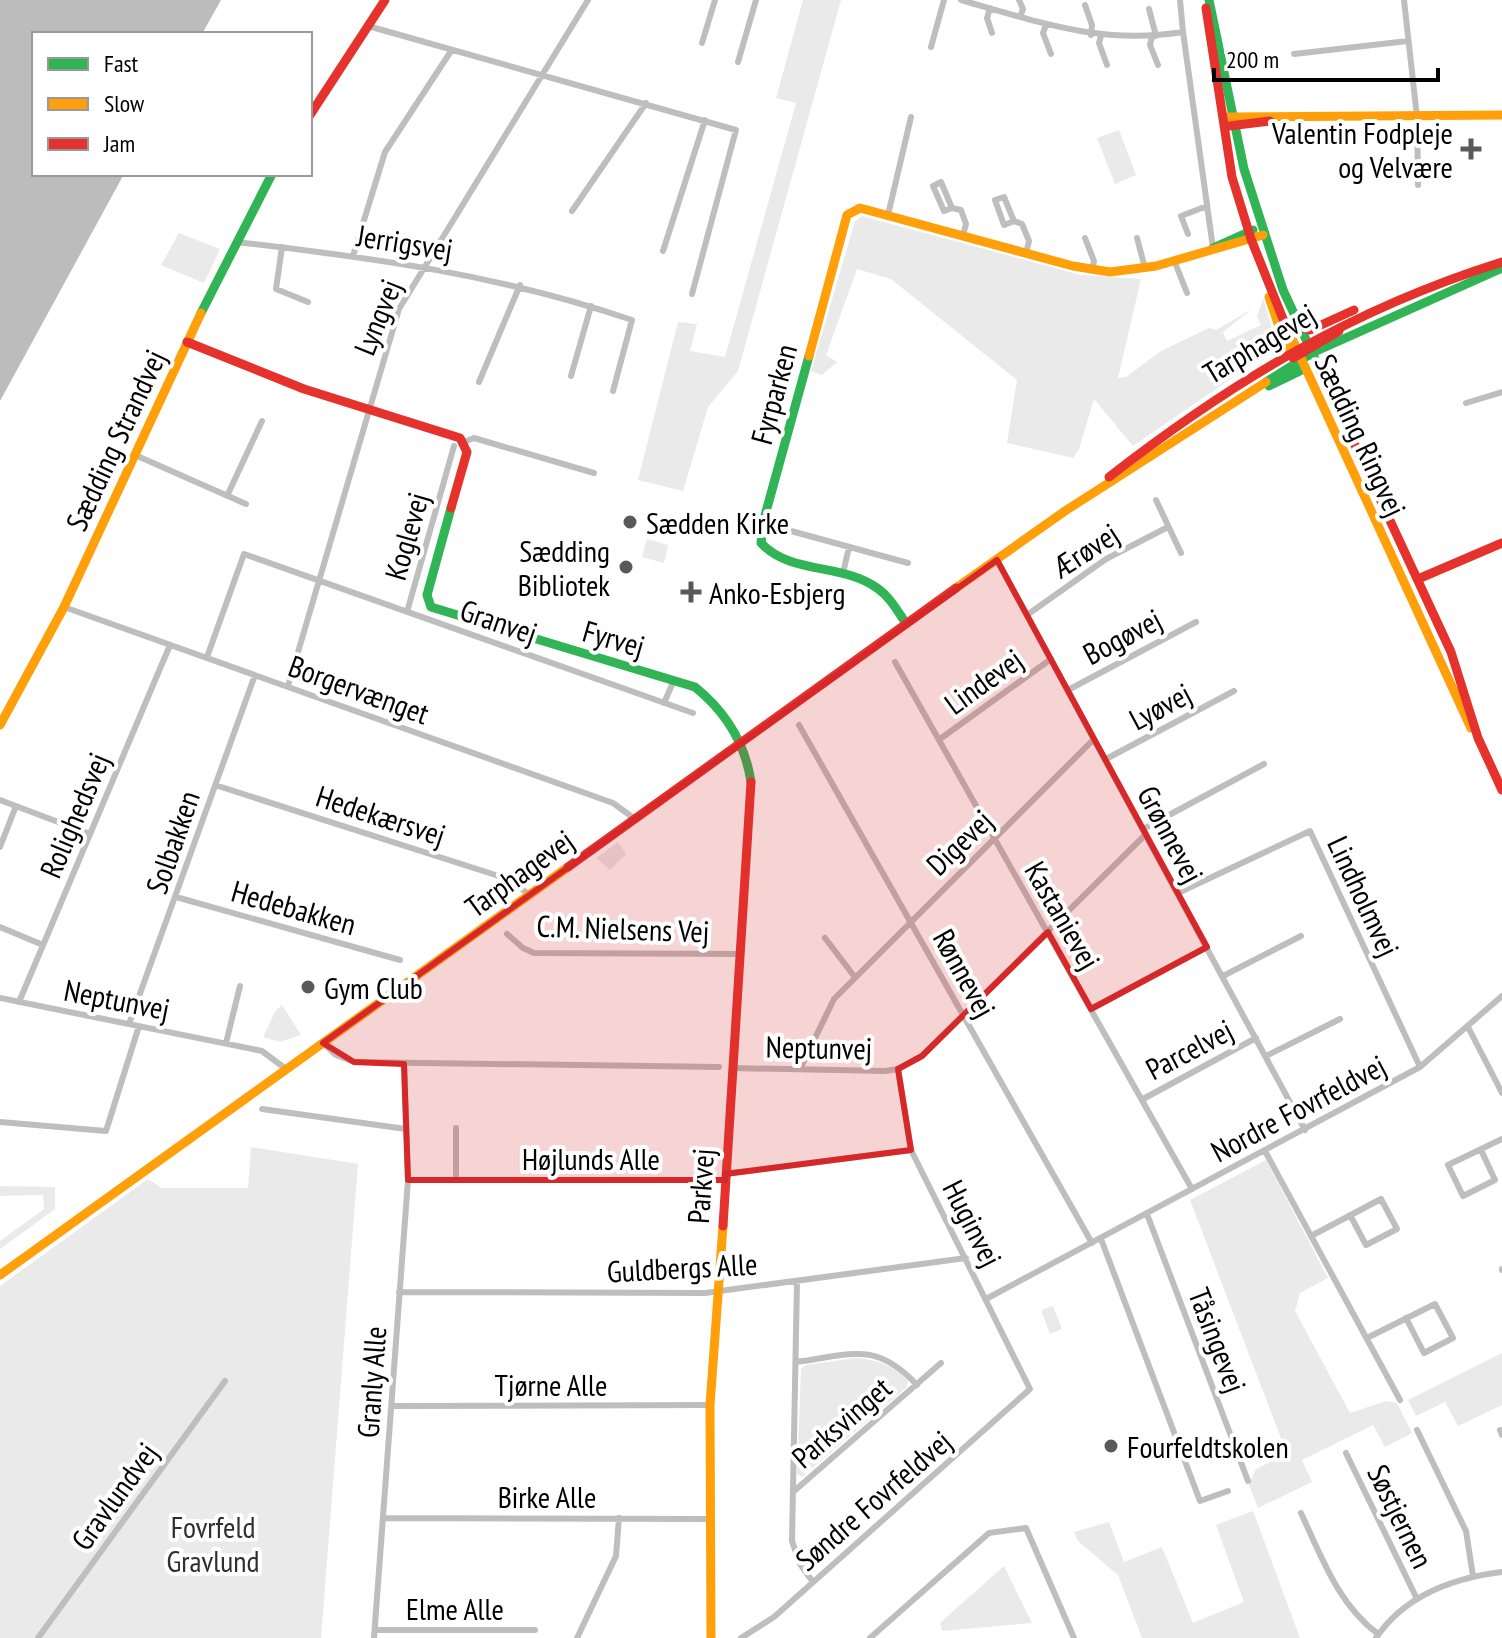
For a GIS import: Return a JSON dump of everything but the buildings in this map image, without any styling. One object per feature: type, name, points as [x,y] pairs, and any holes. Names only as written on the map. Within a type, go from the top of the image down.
[{"type":"street","points":[[312,112],[385,0]]},
{"type":"street","name":"Lyngvej","points":[[288,686],[389,335],[423,266],[588,0]]},
{"type":"street","points":[[702,43],[715,0]]},
{"type":"street","points":[[738,62],[756,0]]},
{"type":"street","points":[[931,47],[944,0]]},
{"type":"street","points":[[961,0],[1091,35],[1154,37],[1183,32]]},
{"type":"street","points":[[1019,0],[1023,9],[1020,17]]},
{"type":"street","points":[[1180,0],[1213,248]]},
{"type":"street","name":"Sædding Ringvej","points":[[1207,0],[1220,39],[1233,121],[1262,232],[1300,327],[1301,351],[1469,726],[1478,738]]},
{"type":"street","name":"Sædding Ringvej","points":[[1207,0],[1221,123],[1250,236],[1270,291],[1269,302],[1301,351],[1418,579],[1463,683],[1478,738],[1502,790]]},
{"type":"street","points":[[1404,0],[1417,117],[1418,185]]},
{"type":"street","points":[[1085,5],[1092,25],[1091,35]]},
{"type":"street","points":[[990,8],[987,18],[992,33]]},
{"type":"street","points":[[1149,9],[1154,37],[1150,45],[1158,65]]},
{"type":"street","points":[[1046,25],[1043,33],[1051,54]]},
{"type":"street","points":[[368,26],[736,130],[692,294]]},
{"type":"street","points":[[1101,36],[1099,43],[1107,65]]},
{"type":"street","points":[[1294,54],[1408,41]]},
{"type":"street","points":[[353,256],[385,152],[451,51]]},
{"type":"street","points":[[572,211],[646,103]]},
{"type":"street","points":[[1221,123],[1281,118],[1502,115]]},
{"type":"street","points":[[888,215],[911,117]]},
{"type":"street","points":[[663,251],[705,120]]},
{"type":"street","name":"Sædding Strandvej","points":[[0,725],[64,607],[187,342],[271,176]]},
{"type":"street","points":[[1188,234],[1181,216],[1207,206]]},
{"type":"street","name":"Fyrparken","points":[[905,622],[877,587],[843,573],[773,554],[764,548],[760,537],[847,215],[860,208],[1092,270],[1124,272],[1262,232]]},
{"type":"street","points":[[952,208],[961,210],[966,224],[963,235]]},
{"type":"street","points":[[1014,221],[1022,224],[1029,241],[1026,253]]},
{"type":"street","points":[[1085,238],[1094,261],[1092,270]]},
{"type":"street","points":[[1137,238],[1145,268]]},
{"type":"street","name":"Jerrigsvej","points":[[236,242],[423,266],[520,285],[632,320],[613,391]]},
{"type":"street","points":[[282,247],[276,289],[308,302]]},
{"type":"street","points":[[1174,260],[1187,293]]},
{"type":"street","name":"Tarphagevej","points":[[0,1275],[530,895],[740,740],[1065,511],[1221,391],[1301,351],[1387,301],[1502,262]]},
{"type":"street","name":"Tarphagevej","points":[[1301,351],[1502,268]]},
{"type":"street","points":[[479,382],[520,285]]},
{"type":"street","points":[[1300,327],[1310,330],[1376,301],[1387,301]]},
{"type":"street","points":[[571,376],[591,306]]},
{"type":"street","points":[[187,342],[304,389],[455,435],[459,444],[474,438],[594,473]]},
{"type":"street","points":[[1230,404],[1301,351]]},
{"type":"street","points":[[1230,404],[1243,389],[1301,351]]},
{"type":"street","points":[[1466,403],[1502,392]]},
{"type":"street","name":"Tarphagevej","points":[[1065,511],[1230,404]]},
{"type":"street","points":[[227,496],[262,421]]},
{"type":"street","name":"Koglevej","points":[[407,612],[447,472],[459,444]]},
{"type":"street","name":"Fyrvej","points":[[459,444],[467,452],[427,595],[431,607],[695,687],[715,702],[740,740]]},
{"type":"street","points":[[135,455],[246,504]]},
{"type":"street","name":"Koglevej","points":[[447,472],[460,476]]},
{"type":"street","points":[[1156,500],[1181,553]]},
{"type":"street","name":"Ærøvej","points":[[1027,615],[1106,559],[1168,527]]},
{"type":"street","points":[[791,531],[908,563]]},
{"type":"street","points":[[1405,585],[1502,543]]},
{"type":"street","points":[[843,573],[849,547]]},
{"type":"street","name":"Granvej","points":[[207,657],[244,554],[693,713]]},
{"type":"street","name":"Grønnevej","points":[[997,560],[1305,1130]]},
{"type":"street","name":"Borgervænget","points":[[64,607],[613,803],[635,819]]},
{"type":"street","name":"Bogøvej","points":[[1068,690],[1196,622]]},
{"type":"street","name":"Rolighedsvej","points":[[19,1002],[170,645]]},
{"type":"street","name":"Lindevej","points":[[940,739],[1051,659]]},
{"type":"street","name":"Kastanievej","points":[[895,662],[1192,1189]]},
{"type":"street","name":"Solbakken","points":[[129,1024],[255,675]]},
{"type":"street","points":[[664,703],[674,680]]},
{"type":"street","name":"Lyøvej","points":[[1106,759],[1234,691]]},
{"type":"street","name":"Rønnevej","points":[[799,725],[1092,1243]]},
{"type":"street","name":"Digevej","points":[[800,1069],[834,999],[854,976],[1094,739]]},
{"type":"street","name":"Parkvej","points":[[711,1638],[710,1405],[753,794],[751,770],[740,740]]},
{"type":"street","name":"Neptunvej","points":[[732,1068],[898,1069],[922,1056],[1145,831],[1264,764]]},
{"type":"street","name":"Hedekærsvej","points":[[215,785],[508,879],[530,895]]},
{"type":"street","points":[[0,800],[90,834]]},
{"type":"street","points":[[0,847],[16,806]]},
{"type":"street","name":"Lindholmvej","points":[[1178,893],[1310,831],[1420,1067]]},
{"type":"street","name":"Hedebakken","points":[[176,897],[400,960]]},
{"type":"street","points":[[0,927],[43,945]]},
{"type":"street","name":"C.M. Nielsens Vej","points":[[507,934],[534,953],[741,954]]},
{"type":"street","points":[[1223,976],[1301,936]]},
{"type":"street","points":[[825,938],[854,976]]},
{"type":"street","points":[[1091,1009],[1207,947]]},
{"type":"street","points":[[226,1043],[240,986]]},
{"type":"street","name":"Nordre Fovrfeldvej","points":[[986,1299],[1420,1067],[1502,996]]},
{"type":"street","name":"Neptunvej","points":[[0,998],[262,1051],[286,1069]]},
{"type":"street","points":[[1266,1056],[1340,1019]]},
{"type":"street","points":[[0,1122],[106,1131],[139,1026]]},
{"type":"street","points":[[1468,1027],[1501,1088]]},
{"type":"street","name":"Parcelvej","points":[[1143,1099],[1256,1038]]},
{"type":"street","points":[[323,1043],[336,1055],[354,1062],[719,1067]]},
{"type":"street","name":"Granly Alle","points":[[374,1634],[408,1180],[404,1064]]},
{"type":"street","name":"Huginvej","points":[[898,1069],[911,1150],[1030,1389]]},
{"type":"street","points":[[262,1109],[406,1129]]},
{"type":"street","points":[[456,1128],[456,1180]]},
{"type":"street","points":[[1481,1150],[1495,1180],[1463,1196],[1448,1165],[1502,1139]]},
{"type":"street","name":"Højlunds Alle","points":[[408,1180],[725,1177],[911,1150]]},
{"type":"street","points":[[1265,1151],[1400,1400]]},
{"type":"street","points":[[1311,1236],[1350,1215],[1381,1199],[1397,1229],[1366,1245],[1350,1215]]},
{"type":"street","name":"Tåsingevej","points":[[1147,1214],[1248,1481]]},
{"type":"street","points":[[1101,1239],[1200,1501],[1228,1491]]},
{"type":"street","name":"Guldbergs Alle","points":[[399,1292],[716,1292],[966,1258]]},
{"type":"street","name":"Parksvinget","points":[[797,1281],[792,1541],[800,1564],[813,1582]]},
{"type":"street","points":[[1367,1338],[1406,1318],[1435,1304],[1453,1338],[1424,1353],[1406,1318]]},
{"type":"street","name":"Parksvinget","points":[[796,1362],[866,1353],[897,1364],[917,1385]]},
{"type":"street","name":"Parksvinget","points":[[793,1492],[941,1363]]},
{"type":"street","name":"Gravlundvej","points":[[38,1638],[225,1381]]},
{"type":"street","name":"Søndre Fovrfeldvej","points":[[741,1638],[774,1617],[1030,1389]]},
{"type":"street","name":"Tjørne Alle","points":[[392,1406],[710,1405]]},
{"type":"street","name":"Søstjernen","points":[[1417,1430],[1466,1531],[1473,1576]]},
{"type":"street","name":"Søstjernen","points":[[1346,1453],[1417,1599]]},
{"type":"street","name":"Søstjernen","points":[[1301,1513],[1343,1602],[1377,1636],[1417,1599],[1473,1576],[1502,1572]]},
{"type":"street","name":"Birke Alle","points":[[383,1518],[711,1519]]},
{"type":"street","points":[[577,1638],[616,1556],[619,1518]]},
{"type":"street","points":[[870,1638],[989,1533],[1026,1528],[1074,1638]]},
{"type":"street","name":"Elme Alle","points":[[374,1634],[535,1630]]},
{"type":"highlighted area","points":[[997,560],[1207,947],[1091,1009],[1048,932],[922,1056],[898,1069],[911,1150],[725,1174],[725,1180],[408,1180],[404,1064],[354,1062],[323,1043]]},
{"type":"green space","points":[[803,0],[841,0],[738,371],[708,407],[683,491],[638,480],[678,322],[697,324],[690,351],[725,357],[796,103],[776,98]]},
{"type":"green space","points":[[1119,130],[1136,175],[1115,184],[1097,138]]},
{"type":"green space","points":[[862,216],[1081,275],[1141,279],[1118,378],[1126,377],[1161,351],[1209,328],[1216,330],[1252,309],[1223,332],[1227,341],[1261,325],[1257,316],[1263,299],[1276,342],[1273,350],[1133,446],[1094,399],[1079,449],[1073,458],[1007,443],[1017,380],[891,279],[857,269],[826,355],[837,362],[822,375],[811,371],[855,221]]},
{"type":"green space","points":[[179,233],[220,249],[204,283],[161,265]]},
{"type":"green space","points":[[647,539],[668,545],[664,563],[642,557]]},
{"type":"green space","points":[[618,842],[626,854],[610,870],[596,858]]},
{"type":"green space","points":[[282,1005],[301,1035],[280,1042],[263,1037],[276,1010]]},
{"type":"green space","name":"Fovrfeld Gravlund","points":[[251,1147],[358,1164],[321,1638],[0,1638],[0,1286],[148,1179],[162,1188],[248,1188]]},
{"type":"green space","points":[[1266,1160],[1328,1278],[1300,1293],[1295,1311],[1350,1413],[1386,1401],[1397,1403],[1412,1433],[1385,1447],[1373,1425],[1302,1460],[1312,1482],[1258,1508],[1249,1485],[1256,1469],[1287,1454],[1190,1200]]},
{"type":"green space","points":[[0,1186],[55,1187],[55,1209],[0,1249],[0,1241],[44,1209],[43,1195],[0,1196]]},
{"type":"green space","points":[[1053,1306],[1062,1329],[1050,1334],[1041,1310]]},
{"type":"green space","points":[[1502,1353],[1502,1405],[1458,1426],[1445,1402],[1416,1416],[1408,1400]]},
{"type":"green space","points":[[856,1358],[891,1367],[908,1381],[907,1387],[802,1477],[797,1474],[801,1369],[806,1365]]},
{"type":"green space","points":[[1253,1511],[1300,1638],[1142,1638],[1118,1575],[1078,1541],[1074,1532],[1109,1522],[1124,1562],[1162,1547],[1193,1623],[1244,1602],[1216,1525]]},
{"type":"green space","points":[[1004,1566],[1032,1623],[942,1631],[940,1623]]},
{"type":"shaded area","points":[[0,0],[221,0],[203,32],[32,32],[32,176],[123,176],[0,401]]},
{"type":"traffic: fast","points":[[1209,0],[1244,169],[1283,290],[1342,417]]},
{"type":"traffic: fast","points":[[201,313],[271,176]]},
{"type":"traffic: fast","points":[[1213,248],[1253,230]]},
{"type":"traffic: fast","points":[[1266,382],[1312,353],[1502,268]]},
{"type":"traffic: fast","points":[[809,356],[764,519],[761,543],[787,560],[863,580],[885,595],[905,622]]},
{"type":"traffic: fast","points":[[1269,386],[1304,369]]},
{"type":"traffic: fast","points":[[451,508],[427,595],[431,607],[695,687],[725,717],[739,741],[751,782]]},
{"type":"traffic: slow","points":[[1228,117],[1502,115]]},
{"type":"traffic: slow","points":[[809,356],[847,215],[860,208],[1073,266],[1110,272],[1156,266],[1263,235]]},
{"type":"traffic: slow","points":[[1269,297],[1287,350]]},
{"type":"traffic: slow","points":[[0,725],[64,607],[201,313]]},
{"type":"traffic: slow","points":[[1283,319],[1471,728]]},
{"type":"traffic: slow","points":[[956,588],[1065,511],[1266,382]]},
{"type":"traffic: slow","points":[[0,1275],[568,867]]},
{"type":"traffic: slow","points":[[711,1638],[710,1405],[723,1226]]},
{"type":"traffic: jam","points":[[312,112],[385,0]]},
{"type":"traffic: jam","points":[[1206,8],[1232,177],[1251,239],[1283,319]]},
{"type":"traffic: jam","points":[[1229,126],[1270,121]]},
{"type":"traffic: jam","points":[[1109,477],[1248,379],[1296,351],[1395,302],[1502,262]]},
{"type":"traffic: jam","points":[[1300,327],[1310,330],[1354,310]]},
{"type":"traffic: jam","points":[[1293,358],[1339,331]]},
{"type":"traffic: jam","points":[[187,342],[304,389],[460,438],[467,452],[451,508]]},
{"type":"traffic: jam","points":[[1342,417],[1451,652],[1478,738],[1502,790]]},
{"type":"traffic: jam","points":[[1418,579],[1502,543]]},
{"type":"traffic: jam","points":[[568,867],[956,588]]},
{"type":"traffic: jam","points":[[723,1226],[751,782]]},
{"type":"place","name":"Valentin Fodpleje og Velvære","points":[[1471,149]]},
{"type":"place","name":"Sædden Kirke","points":[[630,522]]},
{"type":"place","name":"Sædding Bibliotek","points":[[626,567]]},
{"type":"place","name":"Anko-Esbjerg","points":[[691,592]]},
{"type":"place","name":"Gym Club","points":[[308,987]]},
{"type":"place","name":"Fourfeldtskolen","points":[[1111,1446]]}]
